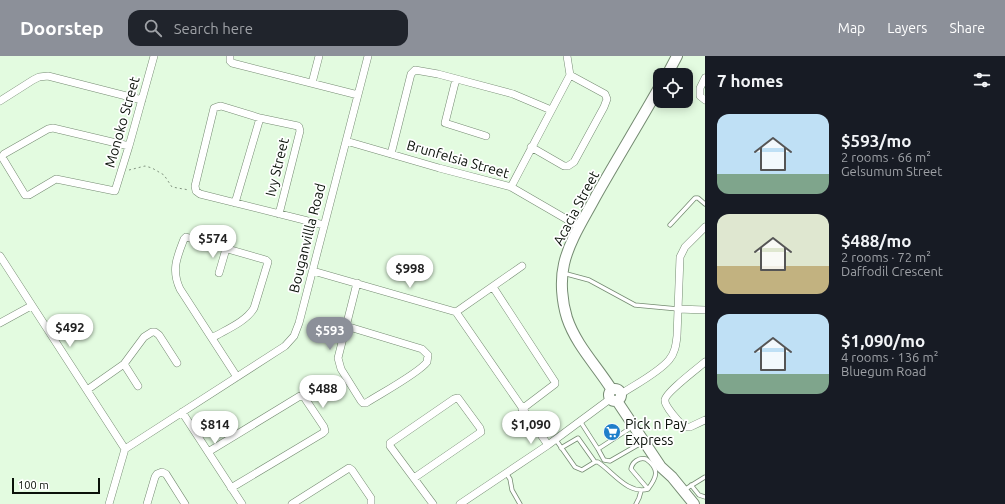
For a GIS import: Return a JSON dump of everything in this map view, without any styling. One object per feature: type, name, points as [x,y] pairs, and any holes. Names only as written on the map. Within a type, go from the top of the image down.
[{"type":"street","name":"Monoko Street","points":[[130,146],[53,128],[4,154],[2,159],[25,195],[29,195],[56,178],[112,191],[116,190],[130,146],[154,56]]},
{"type":"street","points":[[312,83],[319,56]]},
{"type":"street","name":"Bouganvillla Road","points":[[124,449],[285,346],[294,336],[313,271],[368,56]]},
{"type":"street","points":[[511,187],[570,75],[567,56]]},
{"type":"street","points":[[670,68],[677,56]]},
{"type":"street","points":[[230,59],[358,95]]},
{"type":"street","points":[[392,154],[411,74],[416,70],[512,94],[551,110]]},
{"type":"street","points":[[531,147],[564,166],[570,165],[574,162],[604,108],[607,99],[605,94],[570,75]]},
{"type":"street","points":[[0,101],[39,77],[48,76],[142,100]]},
{"type":"street","points":[[705,78],[700,92],[700,96],[705,100]]},
{"type":"street","points":[[456,79],[445,123],[486,136]]},
{"type":"street","name":"Acacia Street","points":[[653,98],[580,227],[566,258],[562,273],[564,303],[570,327],[583,349],[616,396],[667,463],[672,477]]},
{"type":"street","points":[[235,203],[260,118],[221,106],[214,108],[195,190],[197,192],[235,203],[324,226]]},
{"type":"street","name":"Ivy Street","points":[[260,118],[299,127],[300,131],[279,214]]},
{"type":"street","name":"Brunfelsia Street","points":[[346,141],[438,168],[511,187],[580,227]]},
{"type":"street","points":[[460,504],[548,445],[580,420],[647,377],[670,359],[677,341],[678,267],[680,255],[685,247],[705,227]]},
{"type":"street","points":[[212,338],[241,321],[251,312],[257,297],[267,261],[265,259],[187,237],[184,238],[175,267],[176,279],[180,289],[237,377]]},
{"type":"street","points":[[219,273],[226,249]]},
{"type":"street","points":[[0,256],[124,449],[109,504]]},
{"type":"street","points":[[456,312],[522,266]]},
{"type":"street","points":[[313,271],[456,312],[548,445]]},
{"type":"street","points":[[346,326],[422,350],[428,355],[428,360],[425,365],[363,403],[338,362],[338,355],[346,326],[358,283]]},
{"type":"street","points":[[492,287],[555,382],[555,384],[522,409]]},
{"type":"street","points":[[1,322],[31,306]]},
{"type":"street","points":[[678,309],[705,310]]},
{"type":"street","points":[[87,390],[124,364],[141,340],[152,332],[159,335],[177,363]]},
{"type":"street","points":[[705,362],[673,389],[664,400],[685,428],[705,420]]},
{"type":"street","points":[[124,364],[138,386]]},
{"type":"street","points":[[208,452],[300,396],[304,397],[324,427],[325,431],[323,433],[231,488]]},
{"type":"street","name":"Acacia Street","points":[[616,396],[633,426],[663,470],[687,488],[694,504]]},
{"type":"street","points":[[414,478],[481,432],[480,428],[459,399],[454,399],[390,443],[390,446],[433,504]]},
{"type":"street","points":[[182,412],[242,504]]},
{"type":"street","points":[[293,504],[350,468],[371,498],[371,504]]},
{"type":"street","points":[[147,504],[155,477],[157,474],[162,472],[166,474],[185,504]]},
{"type":"lane","points":[[670,225],[696,198],[705,204]]},
{"type":"lane","points":[[562,273],[589,280],[638,305],[678,309]]},
{"type":"lane","points":[[580,420],[604,460],[610,461],[644,441]]},
{"type":"lane","points":[[598,449],[633,426]]},
{"type":"lane","points":[[562,448],[578,438],[595,462],[602,464],[625,484],[633,489],[641,491],[648,489],[655,478],[656,471],[646,458],[639,459],[634,463],[631,469],[648,489]]},
{"type":"lane","points":[[555,439],[579,469],[582,470],[595,462]]},
{"type":"lane","points":[[506,473],[510,480],[512,490],[520,504]]},
{"type":"lane","points":[[705,477],[687,488],[705,497]]},
{"type":"lane","points":[[636,504],[641,491]]},
{"type":"path","points":[[121,175],[129,170],[145,166],[164,175],[172,186],[197,192]]},
{"type":"place","name":"Pick n Pay Express","points":[[612,432]]}]
